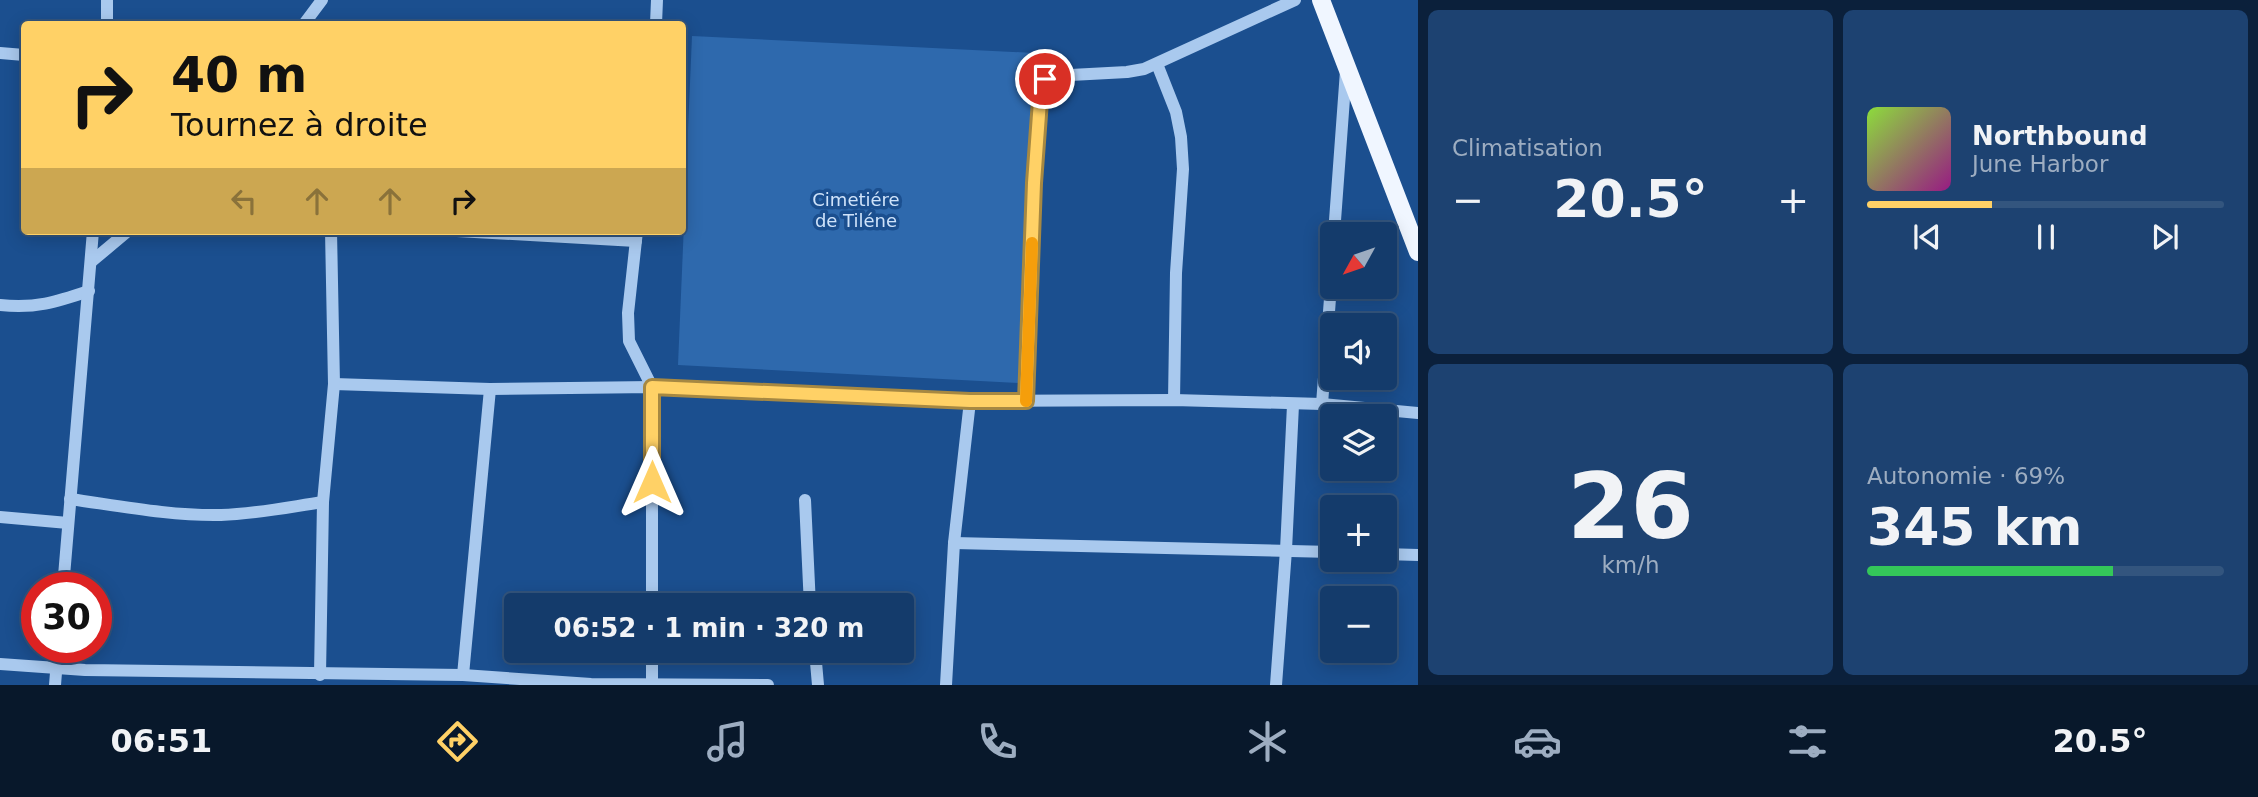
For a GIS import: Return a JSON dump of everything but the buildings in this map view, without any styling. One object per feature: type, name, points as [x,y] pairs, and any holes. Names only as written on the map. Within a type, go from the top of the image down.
[{"type":"main road","points":[[1321,0],[1418,252]]},
{"type":"street","points":[[107,0],[107,21]]},
{"type":"street","points":[[306,21],[322,0]]},
{"type":"street","points":[[656,21],[657,0]]},
{"type":"street","points":[[1026,401],[1034,183],[1041,87],[1045,79],[1052,76],[1127,72],[1157,64],[1295,0]]},
{"type":"street","points":[[0,53],[21,55]]},
{"type":"street","points":[[1335,222],[1346,63]]},
{"type":"street","points":[[1157,64],[1176,112],[1183,169],[1176,273],[1174,400]]},
{"type":"street","points":[[64,572],[93,235]]},
{"type":"street","points":[[91,262],[123,235]]},
{"type":"street","points":[[320,675],[323,502],[334,384],[331,235]]},
{"type":"street","points":[[600,235],[636,236],[628,313],[629,341],[652,387],[652,593]]},
{"type":"street","points":[[0,305],[23,308],[46,306],[89,291]]},
{"type":"street","points":[[1322,404],[1330,299]]},
{"type":"street","points":[[334,384],[490,389],[652,387],[970,401],[1174,400],[1320,404]]},
{"type":"street","points":[[463,675],[490,389]]},
{"type":"street","points":[[946,685],[954,544],[970,401]]},
{"type":"street","points":[[1276,685],[1293,405]]},
{"type":"street","points":[[1397,411],[1418,413]]},
{"type":"street","points":[[70,499],[147,511],[219,515],[260,512],[323,502]]},
{"type":"street","points":[[805,500],[809,593]]},
{"type":"street","points":[[0,517],[68,523]]},
{"type":"street","points":[[954,544],[1320,551]]},
{"type":"street","points":[[1397,554],[1418,555]]},
{"type":"street","points":[[55,685],[56,663]]},
{"type":"street","points":[[652,663],[652,684]]},
{"type":"street","points":[[816,663],[818,685]]},
{"type":"street","points":[[0,664],[277,679],[320,675],[463,675],[591,684],[768,685]]},
{"type":"green space","name":"Cimetiére de Tiléne","points":[[692,36],[1034,53],[1019,383],[678,365],[684,235],[686,235]]},
{"type":"slow traffic","points":[[1026,401],[1032,243]]},
{"type":"route","points":[[652,482],[652,387],[1026,401],[1034,183],[1041,87],[1045,79]]}]
